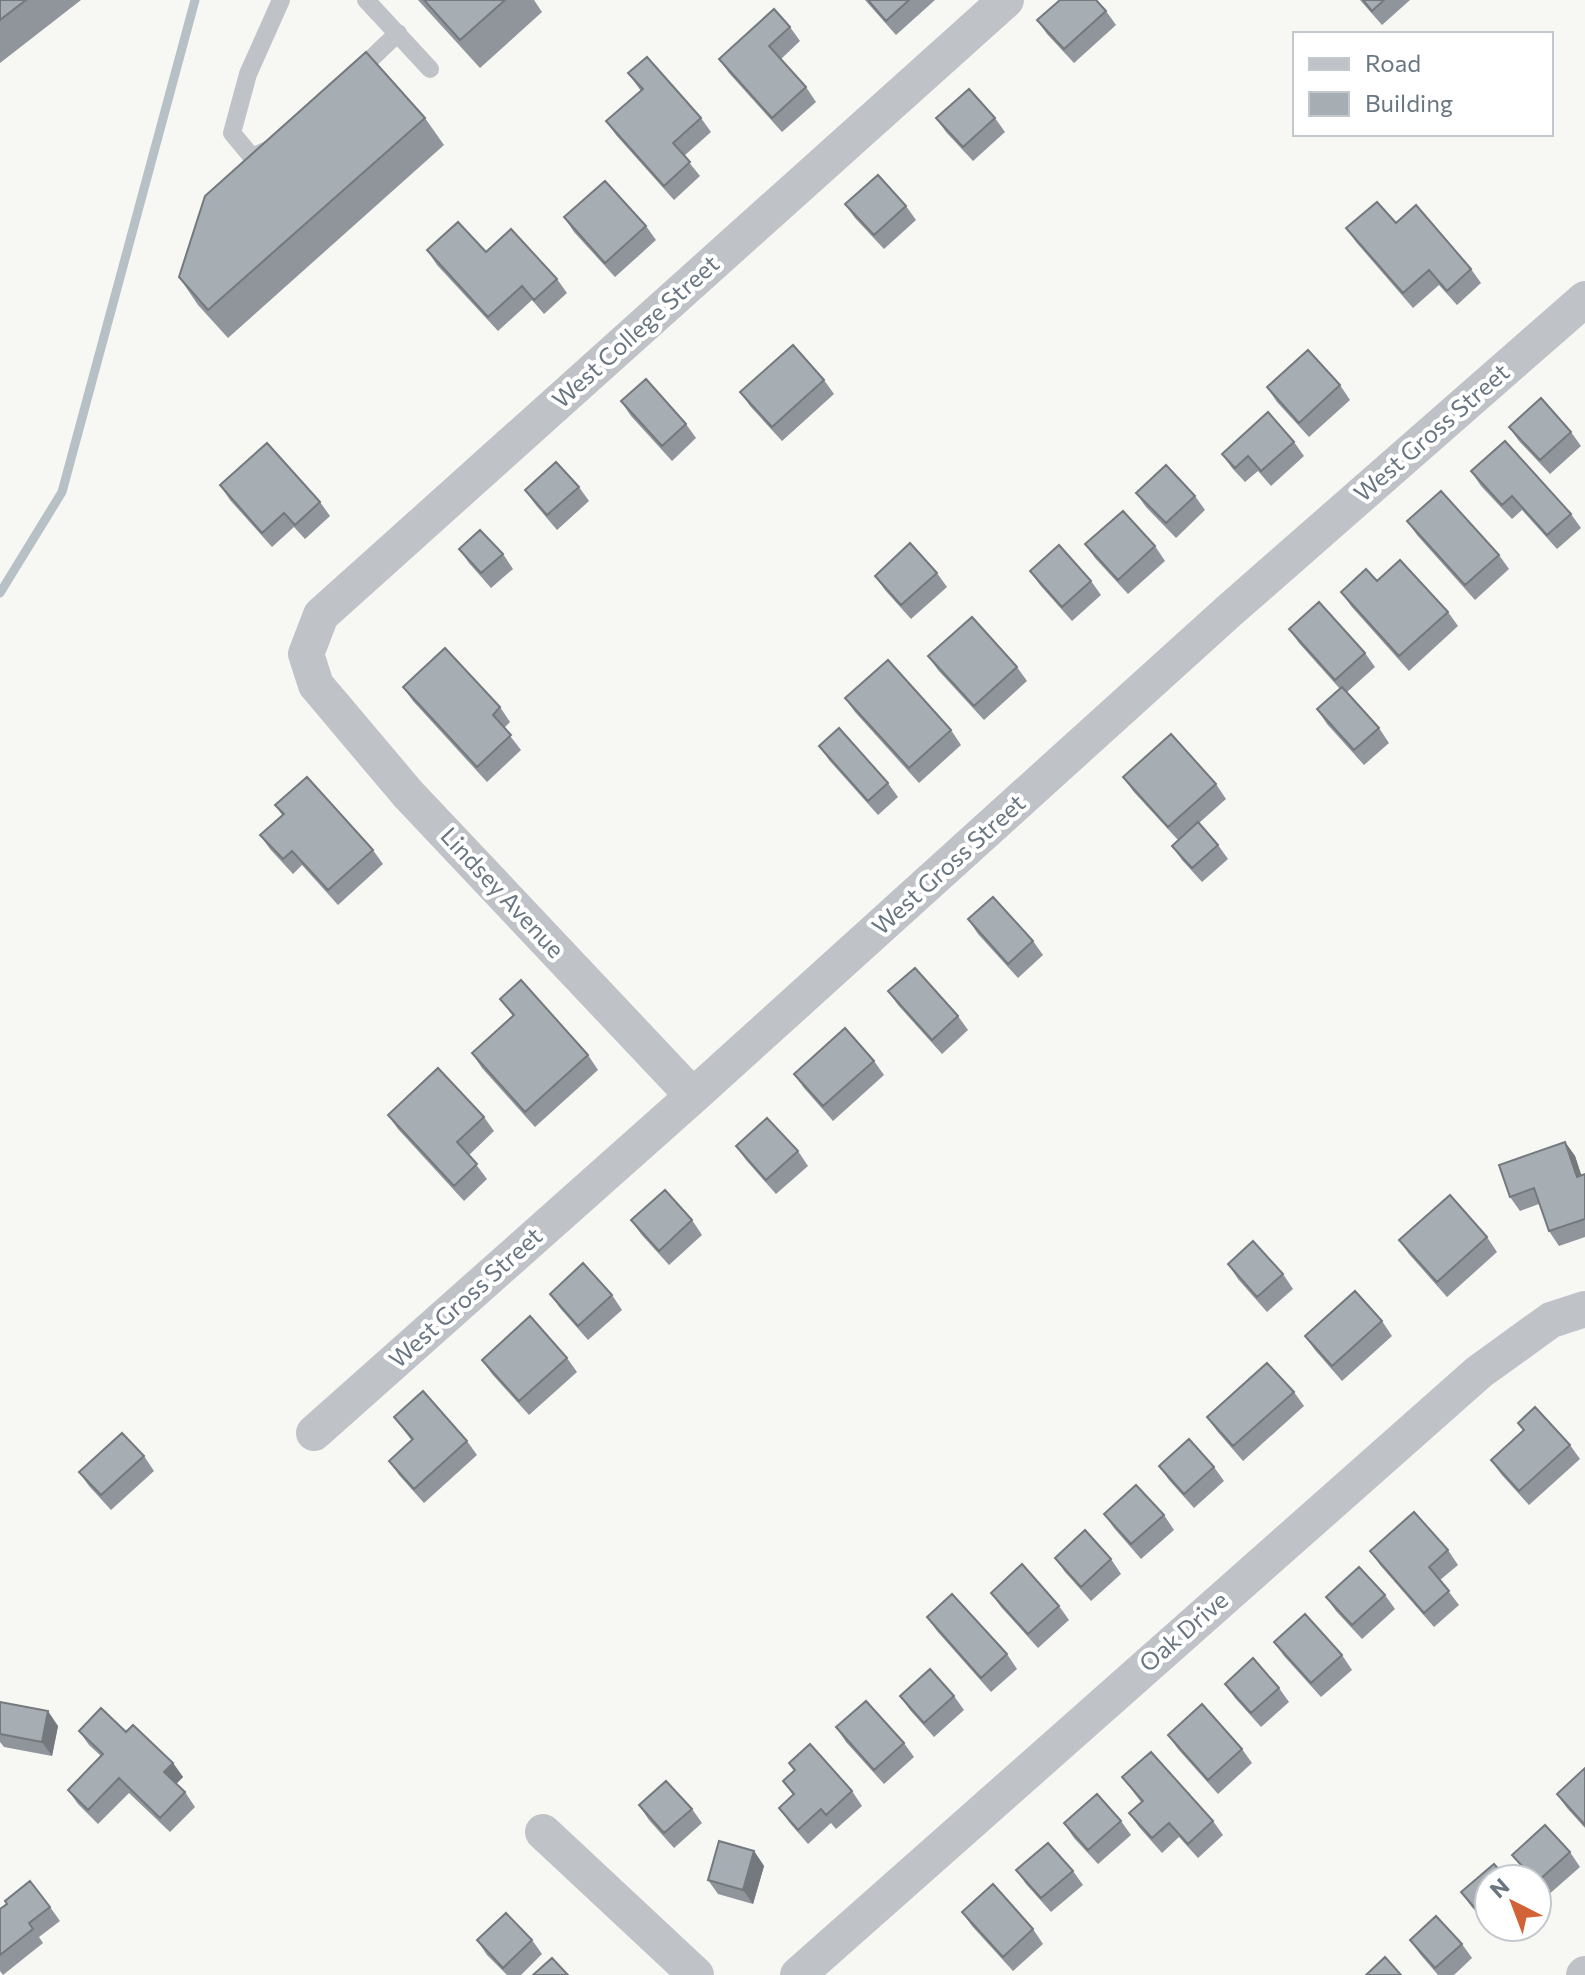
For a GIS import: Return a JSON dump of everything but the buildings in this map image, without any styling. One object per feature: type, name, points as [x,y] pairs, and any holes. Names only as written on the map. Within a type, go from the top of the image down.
[{"type":"street","name":"West College Street","points":[[316,685],[306,654],[321,615],[1006,0]]},
{"type":"street","name":"West Gross Street","points":[[314,1433],[693,1096],[1230,610],[1585,299]]},
{"type":"street","name":"Lindsey Avenue","points":[[316,685],[408,794],[693,1096]]},
{"type":"street","name":"Oak Drive","points":[[798,1975],[1479,1372],[1551,1320],[1585,1309]]},
{"type":"street","points":[[543,1832],[696,1975]]},
{"type":"lane","points":[[281,0],[248,74],[232,133],[252,157],[282,143]]},
{"type":"lane","points":[[366,0],[430,69]]},
{"type":"lane","points":[[340,88],[398,33]]},
{"type":"waterway","points":[[0,593],[62,492],[195,0]]}]
